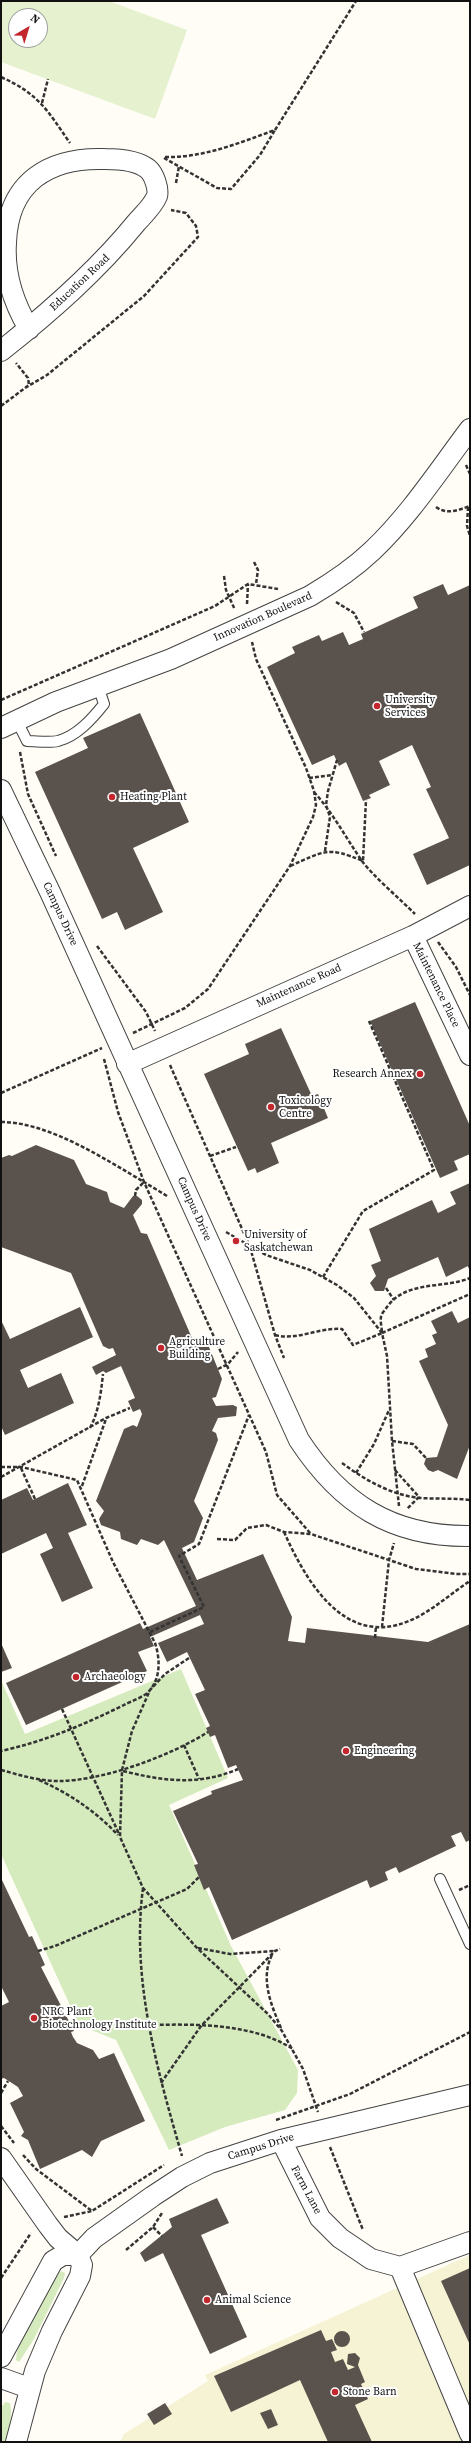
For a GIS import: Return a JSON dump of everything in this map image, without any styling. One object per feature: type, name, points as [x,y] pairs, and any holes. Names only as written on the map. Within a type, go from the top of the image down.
[{"type":"street","name":"Education Road","points":[[3,350],[25,331],[107,257],[150,206],[157,197],[158,187],[149,169],[138,163],[123,160],[86,158],[58,163],[45,170],[25,188],[11,211],[5,251],[10,286],[25,331]]},
{"type":"street","name":"Innovation Boulevard","points":[[9,724],[98,686],[171,659],[310,596],[342,576],[371,552],[396,526],[470,429]]},
{"type":"street","name":"Campus Drive","points":[[1,790],[109,1044],[127,1064],[299,1440],[324,1474],[346,1496],[368,1511],[399,1520],[430,1535],[470,1536]]},
{"type":"street","name":"Maintenance Road","points":[[127,1064],[162,1046],[210,1027],[419,932],[470,906]]},
{"type":"street","name":"Maintenance Place","points":[[419,932],[470,1055]]},
{"type":"street","name":"Campus Drive","points":[[78,2255],[94,2238],[182,2177],[210,2163],[280,2140],[470,2095]]},
{"type":"street","name":"Farm Lane","points":[[280,2140],[320,2218],[340,2238],[371,2259],[400,2267]]},
{"type":"street","points":[[8,2152],[55,2233],[78,2255],[82,2265],[80,2276],[52,2330],[29,2388],[16,2442]]},
{"type":"street","points":[[470,2242],[400,2267],[470,2434]]},
{"type":"street","points":[[1,2357],[53,2261],[63,2254],[78,2255]]},
{"type":"street","points":[[1,2378],[29,2388]]},
{"type":"lane","points":[[9,724],[27,741],[58,741],[74,733],[90,720],[104,704],[98,686]]},
{"type":"lane","points":[[440,1879],[470,1944]]},
{"type":"path","points":[[162,157],[201,154],[252,139],[275,130],[356,1]]},
{"type":"path","points":[[1,77],[30,91],[42,104],[72,145]]},
{"type":"path","points":[[42,104],[48,79]]},
{"type":"path","points":[[176,186],[180,166]]},
{"type":"path","points":[[1,406],[26,388],[47,376],[144,296],[198,237],[196,226],[186,212],[170,211],[172,205]]},
{"type":"path","points":[[3,350],[28,378],[29,385],[26,388]]},
{"type":"path","points":[[465,462],[470,474]]},
{"type":"path","points":[[436,507],[441,511],[450,512],[469,506],[467,526],[470,536]]},
{"type":"path","points":[[254,562],[258,570],[256,584]]},
{"type":"path","points":[[1,1093],[185,1008],[208,989],[290,866],[313,816],[316,805],[314,791],[256,659],[252,642]]},
{"type":"path","points":[[1,701],[19,746],[28,794],[58,861]]},
{"type":"path","points":[[325,851],[330,817],[326,805],[332,775],[337,760]]},
{"type":"path","points":[[309,778],[332,775]]},
{"type":"path","points":[[314,791],[326,805],[363,861],[417,916],[419,932],[448,955],[470,995]]},
{"type":"path","points":[[363,861],[366,800]]},
{"type":"path","points":[[290,866],[325,851],[340,851],[363,861]]},
{"type":"path","points":[[95,944],[146,1012],[152,1024],[250,1247],[275,1335],[286,1362]]},
{"type":"path","points":[[324,1277],[363,1211],[434,1170],[369,1021]]},
{"type":"path","points":[[109,1044],[118,1112],[144,1182],[266,1452],[277,1495],[311,1534]]},
{"type":"path","points":[[1,1122],[10,1122],[58,1135],[170,1197]]},
{"type":"path","points":[[210,1156],[236,1146]]},
{"type":"path","points":[[135,1196],[136,1190],[144,1182]]},
{"type":"path","points":[[220,1228],[250,1247],[324,1277],[354,1298],[382,1333]]},
{"type":"path","points":[[382,1627],[389,1560],[399,1520],[392,1441],[387,1356],[382,1333],[381,1316],[394,1300],[412,1289],[457,1284],[470,1278]]},
{"type":"path","points":[[386,1288],[394,1300]]},
{"type":"path","points":[[275,1335],[285,1338],[328,1328],[342,1329],[353,1345],[470,1294]]},
{"type":"path","points":[[90,1428],[95,1419],[103,1374]]},
{"type":"path","points":[[1,1477],[21,1467],[40,1453],[90,1428],[106,1418],[130,1408]]},
{"type":"path","points":[[356,1473],[374,1444],[390,1408]]},
{"type":"path","points":[[150,1632],[204,1607],[179,1556],[199,1544],[249,1414]]},
{"type":"path","points":[[82,1486],[106,1418]]},
{"type":"path","points":[[392,1441],[413,1444],[426,1458]]},
{"type":"path","points":[[338,1458],[356,1473],[397,1493],[419,1497],[470,1500]]},
{"type":"path","points":[[1,1467],[21,1467],[71,1477],[78,1480],[82,1486],[113,1562],[150,1632],[159,1656],[158,1670],[132,1731],[122,1770],[120,1836]]},
{"type":"path","points":[[21,1467],[35,1498]]},
{"type":"path","points":[[395,1469],[419,1497]]},
{"type":"path","points":[[399,1520],[419,1497]]},
{"type":"path","points":[[217,1539],[235,1540],[247,1528],[266,1525],[284,1532],[311,1534],[416,1569],[456,1574],[470,1574]]},
{"type":"path","points":[[284,1532],[297,1562],[329,1604],[349,1620],[382,1627],[408,1622],[422,1614],[470,1580]]},
{"type":"path","points":[[374,1638],[376,1626]]},
{"type":"path","points":[[1,1750],[37,1743],[72,1730],[150,1690],[165,1674],[189,1658]]},
{"type":"path","points":[[62,1709],[143,1888],[197,1948],[268,2014],[282,2031]]},
{"type":"path","points":[[37,1780],[76,1780],[122,1770],[184,1745],[208,1732]]},
{"type":"path","points":[[184,1745],[199,1779]]},
{"type":"path","points":[[122,1770],[171,1780],[217,1778],[238,1769]]},
{"type":"path","points":[[1,1770],[37,1780],[64,1792],[85,1805],[120,1836]]},
{"type":"path","points":[[38,1951],[55,1946],[187,1889],[199,1876]]},
{"type":"path","points":[[143,1888],[140,1910],[143,1979],[148,2025],[161,2083],[182,2156]]},
{"type":"path","points":[[197,1948],[230,1954],[274,1951],[280,1949]]},
{"type":"path","points":[[161,2083],[201,2026],[274,1951]]},
{"type":"path","points":[[274,1951],[267,1965],[265,1974],[272,2008],[282,2031],[304,2069],[324,2130],[354,2212],[364,2232],[371,2259]]},
{"type":"path","points":[[148,2025],[201,2026],[236,2029],[268,2036],[293,2049]]},
{"type":"path","points":[[272,2121],[350,2094],[470,2032]]},
{"type":"path","points":[[1,2093],[8,2081]]},
{"type":"path","points":[[1,2126],[8,2152]]},
{"type":"path","points":[[21,2152],[36,2169],[92,2211],[171,2161]]},
{"type":"path","points":[[176,2158],[188,2153]]},
{"type":"path","points":[[126,2250],[153,2227],[163,2211]]},
{"type":"path","points":[[153,2227],[162,2236]]},
{"type":"shaded area","points":[[470,2255],[470,2442],[120,2442],[124,2434],[208,2381],[205,2375]]},
{"type":"green space","points":[[1,1],[109,1],[187,30],[155,119],[1,62]]},
{"type":"green space","points":[[181,1669],[228,1778],[169,1805],[231,1946],[298,2070],[297,2093],[285,2110],[225,2127],[169,2150],[116,2040],[79,2025],[1,1854],[1,1680],[25,1734]]},
{"type":"green space","points":[[61,2271],[65,2273],[64,2278],[34,2339],[19,2362],[16,2360],[21,2338],[31,2318],[55,2278]]},
{"type":"green space","points":[[5,2402],[10,2403],[11,2418],[5,2442],[1,2442],[1,2408]]},
{"type":"building","name":"University Services","points":[[443,584],[448,595],[470,585],[470,865],[427,885],[413,854],[449,838],[426,789],[431,787],[412,745],[379,761],[390,785],[369,795],[371,798],[363,801],[346,762],[339,766],[334,755],[312,765],[267,667],[295,653],[292,647],[319,635],[322,641],[343,632],[349,645],[363,639],[361,634],[418,608],[413,597]]},
{"type":"building","name":"Heating Plant","points":[[140,713],[189,822],[133,848],[163,912],[125,930],[117,912],[102,919],[35,772],[88,748],[83,738]]},
{"type":"building","name":"Research Annex","points":[[415,1002],[470,1126],[470,1154],[454,1161],[458,1170],[440,1178],[370,1021]]},
{"type":"building","name":"Toxicology Centre","points":[[281,1028],[312,1096],[318,1094],[328,1118],[271,1143],[279,1163],[257,1173],[255,1168],[248,1171],[204,1074],[249,1054],[245,1044]]},
{"type":"building","name":"Engineering","points":[[36,1145],[74,1160],[86,1184],[107,1192],[110,1202],[124,1208],[133,1196],[137,1196],[142,1200],[142,1204],[133,1215],[141,1233],[147,1234],[195,1345],[209,1347],[222,1379],[216,1397],[212,1398],[216,1406],[233,1405],[237,1407],[236,1416],[218,1418],[212,1431],[216,1433],[218,1440],[194,1501],[203,1518],[194,1542],[182,1548],[197,1580],[263,1554],[292,1617],[288,1641],[305,1643],[307,1628],[428,1642],[470,1624],[470,1840],[466,1842],[461,1832],[451,1836],[456,1846],[399,1873],[396,1867],[385,1872],[388,1880],[370,1888],[367,1880],[232,1940],[209,1887],[204,1890],[194,1865],[198,1864],[173,1811],[212,1794],[211,1791],[243,1780],[236,1765],[228,1768],[215,1735],[210,1737],[206,1728],[210,1726],[195,1694],[205,1690],[187,1652],[167,1662],[158,1643],[204,1624],[200,1615],[150,1637],[154,1646],[138,1652],[147,1671],[26,1725],[6,1683],[140,1623],[143,1629],[196,1606],[164,1540],[158,1545],[141,1539],[137,1545],[121,1539],[120,1532],[101,1525],[99,1519],[104,1511],[96,1501],[124,1429],[133,1425],[137,1427],[142,1414],[140,1409],[133,1412],[128,1401],[135,1398],[121,1366],[106,1373],[103,1371],[96,1375],[92,1367],[116,1355],[113,1348],[109,1349],[103,1346],[71,1273],[1,1247],[1,1158],[9,1155],[12,1156]]},
{"type":"building","points":[[470,1183],[470,1265],[446,1277],[438,1257],[388,1279],[384,1291],[375,1291],[370,1283],[376,1276],[371,1265],[381,1261],[369,1229],[432,1200],[438,1213],[456,1204],[450,1192]]},
{"type":"building","points":[[80,1307],[93,1337],[20,1370],[28,1388],[61,1373],[74,1403],[5,1435],[1,1426],[1,1320],[10,1339]]},
{"type":"building","points":[[452,1311],[458,1323],[470,1317],[470,1445],[457,1479],[438,1470],[433,1472],[428,1470],[424,1464],[426,1458],[437,1457],[448,1425],[419,1361],[428,1357],[425,1349],[436,1344],[432,1335],[437,1333],[431,1321]]},
{"type":"building","points":[[68,1483],[87,1525],[68,1533],[93,1588],[62,1602],[40,1554],[53,1548],[46,1533],[1,1554],[1,1500],[27,1488],[33,1500]]},
{"type":"building","points":[[1,1643],[12,1668],[1,1672]]},
{"type":"building","name":"NRC Plant Biotechnology Institute","points":[[1,1878],[29,1937],[32,1936],[45,1965],[41,1967],[74,2031],[71,2032],[73,2037],[77,2043],[93,2050],[99,2059],[114,2053],[145,2121],[101,2141],[92,2157],[82,2150],[40,2169],[28,2140],[21,2136],[24,2132],[10,2103],[23,2096],[18,2087],[4,2078],[1,2079],[1,2006],[9,2002],[1,1986]]},
{"type":"building","name":"Animal Science","points":[[217,2198],[229,2223],[201,2235],[247,2337],[210,2354],[163,2253],[145,2262],[140,2253],[172,2227],[169,2219]]},
{"type":"building","points":[[470,2268],[470,2345],[441,2281]]},
{"type":"building","name":"Stone Barn","points":[[321,2330],[326,2341],[332,2339],[337,2350],[331,2352],[335,2362],[343,2359],[348,2370],[355,2367],[347,2364],[348,2354],[355,2353],[360,2358],[358,2365],[365,2382],[361,2384],[368,2399],[355,2405],[372,2442],[328,2442],[300,2380],[231,2412],[214,2376]]},
{"type":"building","points":[[342,2331],[348,2333],[350,2339],[348,2345],[342,2347],[336,2345],[334,2339],[336,2333]]},
{"type":"building","points":[[165,2403],[172,2414],[154,2425],[147,2414]]},
{"type":"building","points":[[271,2409],[278,2425],[268,2429],[260,2413]]},
{"type":"place","name":"University Services","points":[[377,706]]},
{"type":"place","name":"Heating Plant","points":[[112,797]]},
{"type":"place","name":"Research Annex","points":[[420,1074]]},
{"type":"place","name":"Toxicology Centre","points":[[271,1107]]},
{"type":"place","name":"University of Saskatchewan","points":[[236,1241]]},
{"type":"place","name":"Agriculture Building","points":[[161,1348]]},
{"type":"place","name":"Archaeology","points":[[76,1677]]},
{"type":"place","name":"Engineering","points":[[346,1751]]},
{"type":"place","name":"NRC Plant Biotechnology Institute","points":[[34,2018]]},
{"type":"place","name":"Animal Science","points":[[207,2300]]},
{"type":"place","name":"Stone Barn","points":[[335,2392]]}]
